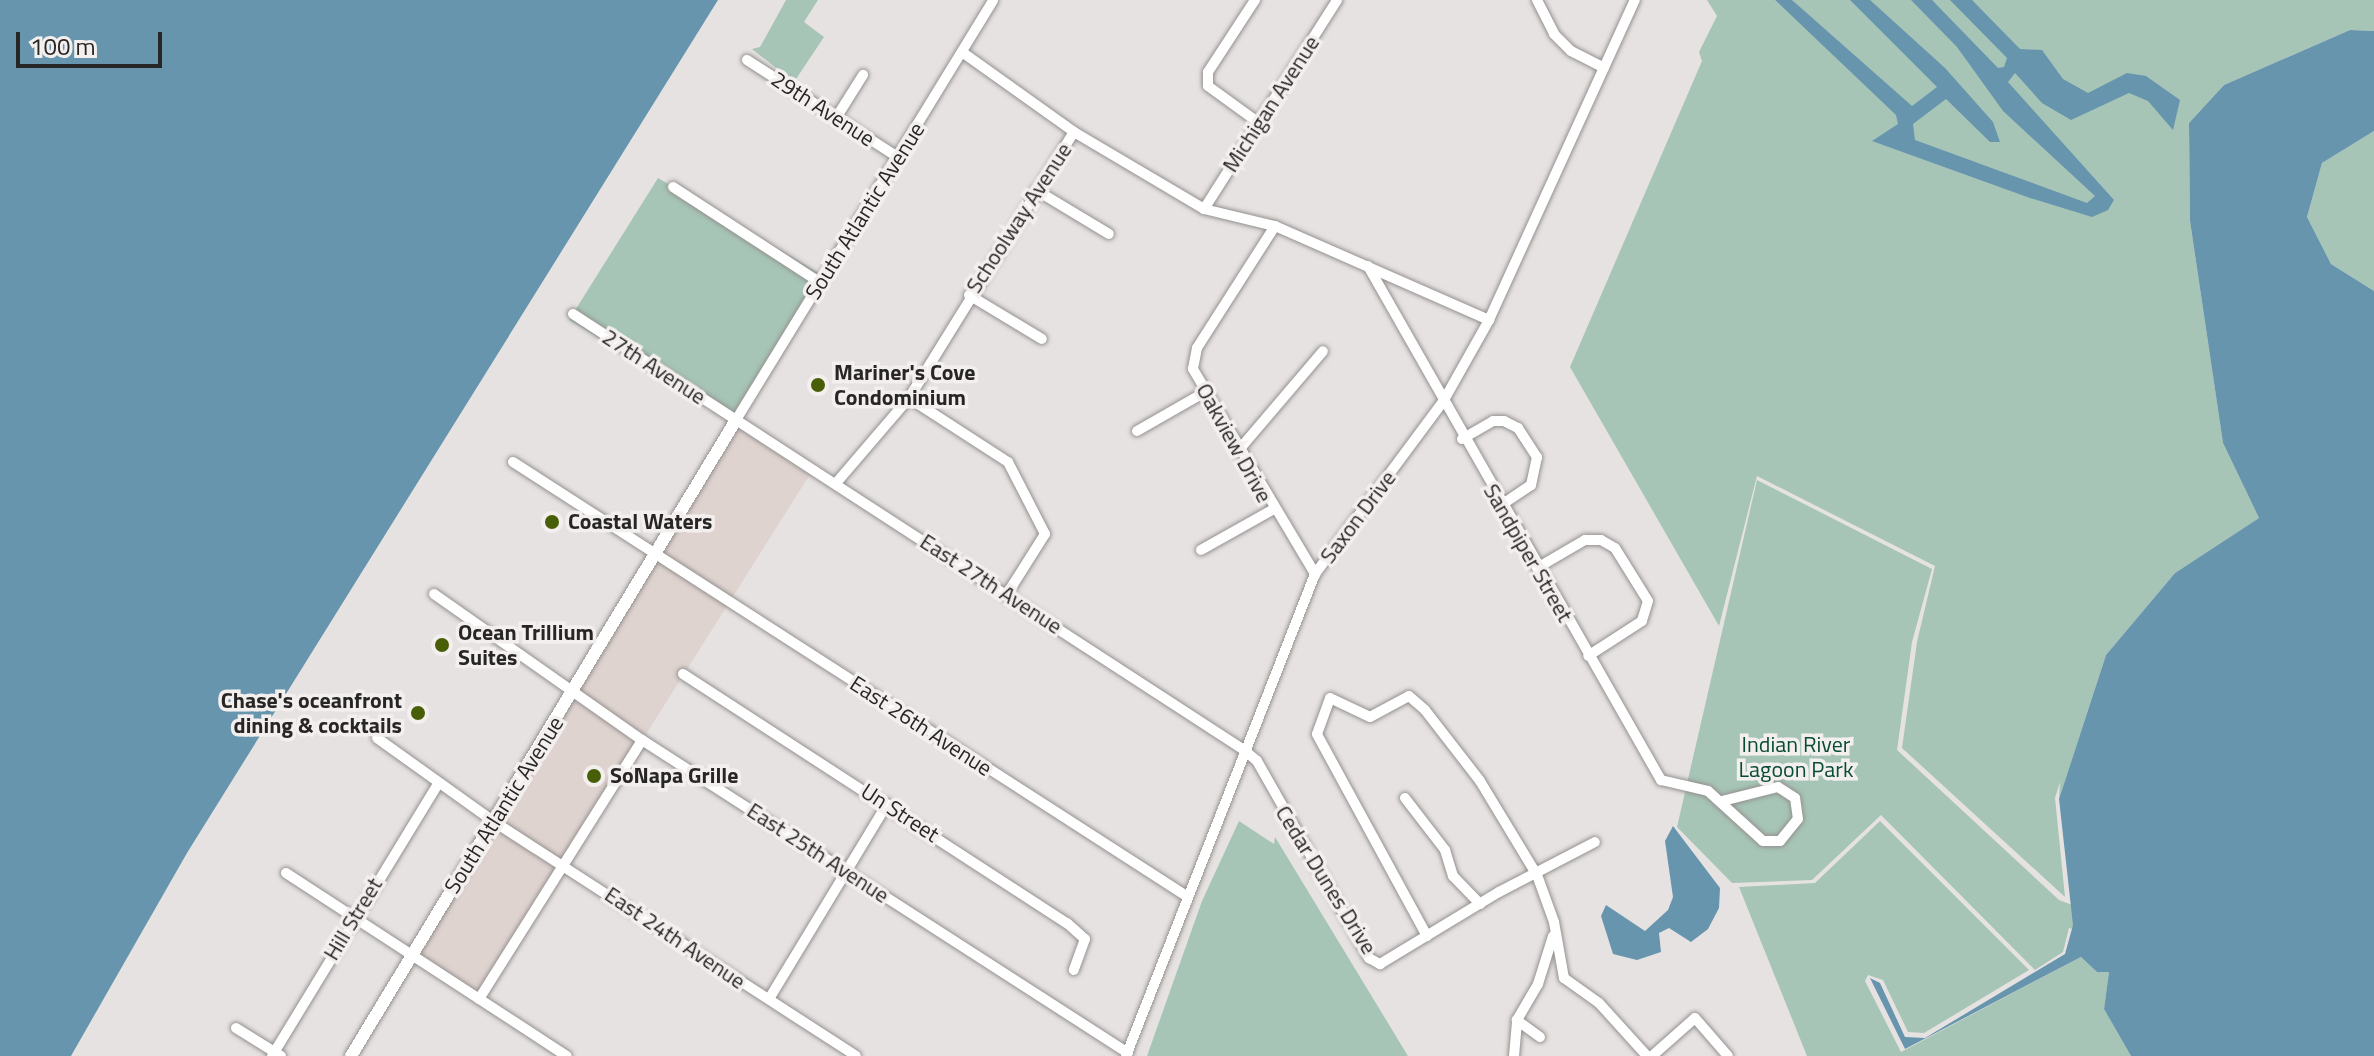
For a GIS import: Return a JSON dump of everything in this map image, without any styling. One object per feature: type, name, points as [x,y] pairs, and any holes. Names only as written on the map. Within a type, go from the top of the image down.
[{"type":"main road","name":"South Atlantic Avenue","points":[[351,1056],[736,420]]},
{"type":"street","name":"South Atlantic Avenue","points":[[736,420],[993,0]]},
{"type":"street","points":[[1255,0],[1208,72],[1208,86],[1259,123]]},
{"type":"street","name":"Michigan Avenue","points":[[1204,209],[1337,0]]},
{"type":"street","points":[[1537,0],[1554,34],[1571,51],[1604,68]]},
{"type":"street","name":"Saxon Drive","points":[[1127,1055],[1315,574],[1444,400],[1489,320],[1635,0]]},
{"type":"street","points":[[962,52],[1074,132]]},
{"type":"street","name":"29th Avenue","points":[[747,60],[899,158]]},
{"type":"street","points":[[836,118],[863,75]]},
{"type":"street","name":"Schoolway Avenue","points":[[837,482],[909,398],[969,295],[1074,132],[1204,209],[1275,226],[1489,320]]},
{"type":"street","points":[[673,187],[821,283]]},
{"type":"street","points":[[1036,190],[1109,234]]},
{"type":"street","name":"Oakview Drive","points":[[1275,226],[1197,348],[1193,369],[1272,510],[1315,574]]},
{"type":"street","name":"Sandpiper Street","points":[[1368,266],[1444,400],[1462,439],[1661,780],[1708,791],[1722,801],[1738,823],[1763,841],[1780,841],[1798,819],[1795,798],[1778,787],[1722,801]]},
{"type":"street","points":[[969,295],[1042,339]]},
{"type":"street","name":"27th Avenue","points":[[573,314],[736,420]]},
{"type":"street","points":[[1238,451],[1323,351]]},
{"type":"street","points":[[1137,431],[1205,392]]},
{"type":"street","points":[[909,398],[1008,462],[1045,534],[1007,594]]},
{"type":"street","name":"East 27th Avenue","points":[[736,420],[837,482],[1244,750]]},
{"type":"street","points":[[1462,439],[1493,421],[1504,421],[1518,428],[1537,457],[1531,485],[1501,505]]},
{"type":"street","name":"East 26th Avenue","points":[[513,462],[1188,897]]},
{"type":"street","points":[[1201,550],[1272,510]]},
{"type":"street","points":[[1537,568],[1585,540],[1601,540],[1615,548],[1648,601],[1642,621],[1588,656]]},
{"type":"street","name":"East 25th Avenue","points":[[434,594],[557,676],[573,693],[642,740],[1127,1055]]},
{"type":"street","name":"Un Street","points":[[683,674],[887,804],[1076,931],[1085,939],[1074,970]]},
{"type":"street","points":[[1427,936],[1317,734],[1330,698],[1370,717],[1409,696],[1480,781],[1537,875],[1554,922],[1564,978],[1599,1003],[1650,1056],[1695,1018],[1728,1056]]},
{"type":"street","name":"East 24th Avenue","points":[[377,738],[493,821],[566,865],[856,1056]]},
{"type":"street","points":[[479,999],[642,740]]},
{"type":"street","name":"Cedar Dunes Drive","points":[[1244,750],[1257,761],[1369,958],[1380,964],[1480,904],[1595,842]]},
{"type":"street","name":"Hill Street","points":[[276,1055],[353,918],[438,784]]},
{"type":"street","points":[[1405,798],[1445,850],[1453,876],[1480,904]]},
{"type":"street","points":[[769,999],[887,804]]},
{"type":"street","points":[[286,873],[567,1056]]},
{"type":"street","points":[[1514,1056],[1517,1020],[1543,972],[1554,922]]},
{"type":"street","points":[[1517,1020],[1540,1037]]},
{"type":"street","points":[[236,1028],[276,1055]]},
{"type":"shaded area","points":[[736,420],[814,468],[479,999],[412,956]]},
{"type":"green space","points":[[786,0],[818,0],[804,22],[824,37],[794,82],[752,49],[760,47]]},
{"type":"green space","points":[[1707,0],[1775,0],[1801,23],[1807,15],[1792,0],[2374,0],[2374,31],[2350,30],[2224,85],[2189,123],[2190,221],[2223,443],[2259,518],[2175,573],[2106,655],[2059,799],[2060,782],[2055,798],[2065,897],[1902,748],[1917,642],[1935,566],[1757,476],[1719,626],[1570,367],[1702,61],[1699,52],[1717,16]]},
{"type":"green space","points":[[2374,131],[2374,291],[2331,264],[2307,217],[2322,163]]},
{"type":"green space","points":[[658,178],[821,274],[732,416],[569,320]]},
{"type":"green space","name":"Indian River Lagoon Park","points":[[1757,480],[1932,569],[1912,642],[1897,750],[2059,900],[2115,921],[2112,940],[2069,928],[2063,952],[2035,970],[1881,815],[1812,880],[1732,883],[1677,827]]},
{"type":"green space","points":[[1239,821],[1274,844],[1275,837],[1408,1056],[1147,1056],[1202,901]]},
{"type":"green space","points":[[1880,821],[2029,970],[1924,1033],[1908,1032],[1883,980],[1868,975],[1865,981],[1901,1052],[2081,957],[2097,972],[2109,972],[2104,1009],[2131,1056],[1807,1056],[1739,887],[1815,883]]},
{"type":"water","points":[[0,0],[718,0],[187,853],[71,1056],[0,1056]]},
{"type":"water","points":[[1775,0],[1792,0],[1912,106],[1937,87],[1850,0],[1870,0],[1945,68],[1993,122],[2000,142],[1990,142],[1946,99],[1913,124],[1915,140],[2087,203],[2095,196],[2003,111],[1957,47],[1911,0],[1932,0],[1998,68],[2004,67],[2007,58],[1950,0],[1972,0],[2020,49],[2042,50],[2063,79],[2088,93],[2127,73],[2146,76],[2180,100],[2173,130],[2148,101],[2129,93],[2071,120],[2042,103],[2015,73],[2008,82],[2114,200],[2108,210],[2092,217],[2030,198],[1872,141],[1898,124],[1896,115]]},
{"type":"water","points":[[2350,30],[2374,31],[2374,131],[2322,163],[2307,217],[2331,264],[2374,291],[2374,1056],[2131,1056],[2104,1009],[2109,972],[2097,972],[2081,957],[1905,1049],[1870,978],[1880,983],[1905,1037],[1925,1038],[2065,954],[2073,925],[2059,799],[2106,655],[2175,573],[2259,518],[2223,443],[2190,221],[2189,123],[2224,85]]},
{"type":"water","points":[[1673,826],[1720,888],[1719,908],[1708,929],[1691,942],[1669,928],[1659,933],[1661,952],[1637,960],[1613,954],[1601,916],[1606,905],[1645,931],[1668,910],[1673,897],[1665,841]]},
{"type":"place","name":"Mariner's Cove Condominium","points":[[818,385]]},
{"type":"place","name":"Coastal Waters","points":[[552,522]]},
{"type":"place","name":"Ocean Trillium Suites","points":[[442,645]]},
{"type":"place","name":"Chase's oceanfront dining & cocktails","points":[[418,713]]},
{"type":"place","name":"SoNapa Grille","points":[[594,776]]}]
